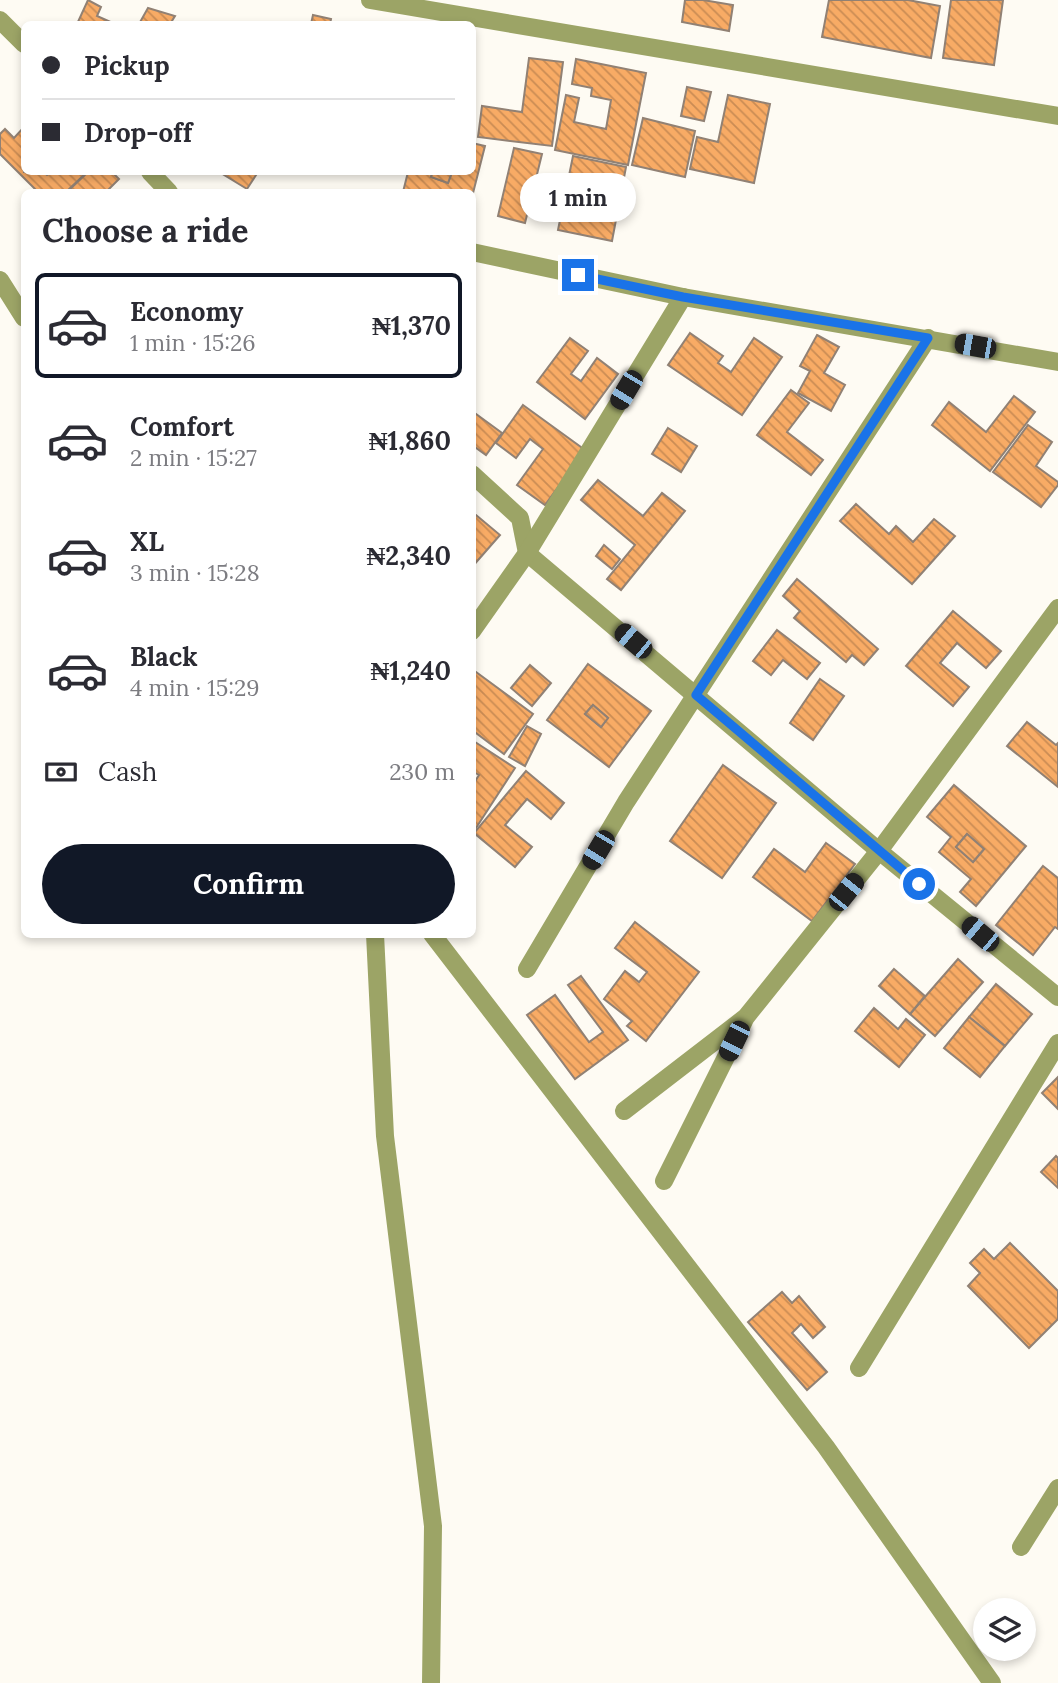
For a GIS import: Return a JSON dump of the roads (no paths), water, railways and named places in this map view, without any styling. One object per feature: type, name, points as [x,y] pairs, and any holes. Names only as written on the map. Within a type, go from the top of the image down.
[{"type":"street","points":[[370,0],[1058,116]]},
{"type":"street","points":[[0,20],[21,41]]},
{"type":"street","points":[[153,175],[166,189]]},
{"type":"street","points":[[476,253],[683,297],[1058,362]]},
{"type":"street","points":[[0,280],[21,313]]},
{"type":"street","points":[[476,625],[527,552],[683,297]]},
{"type":"street","points":[[527,969],[626,802],[928,338]]},
{"type":"street","points":[[476,478],[520,518],[527,552],[879,851],[1058,997]]},
{"type":"street","points":[[664,1181],[746,1017],[879,851],[1058,608]]},
{"type":"street","points":[[375,938],[385,1136],[433,1526],[431,1683]]},
{"type":"street","points":[[435,938],[827,1447],[992,1683]]},
{"type":"street","points":[[625,1111],[746,1017]]},
{"type":"street","points":[[859,1368],[1058,1043]]},
{"type":"street","points":[[1021,1547],[1058,1488]]}]
